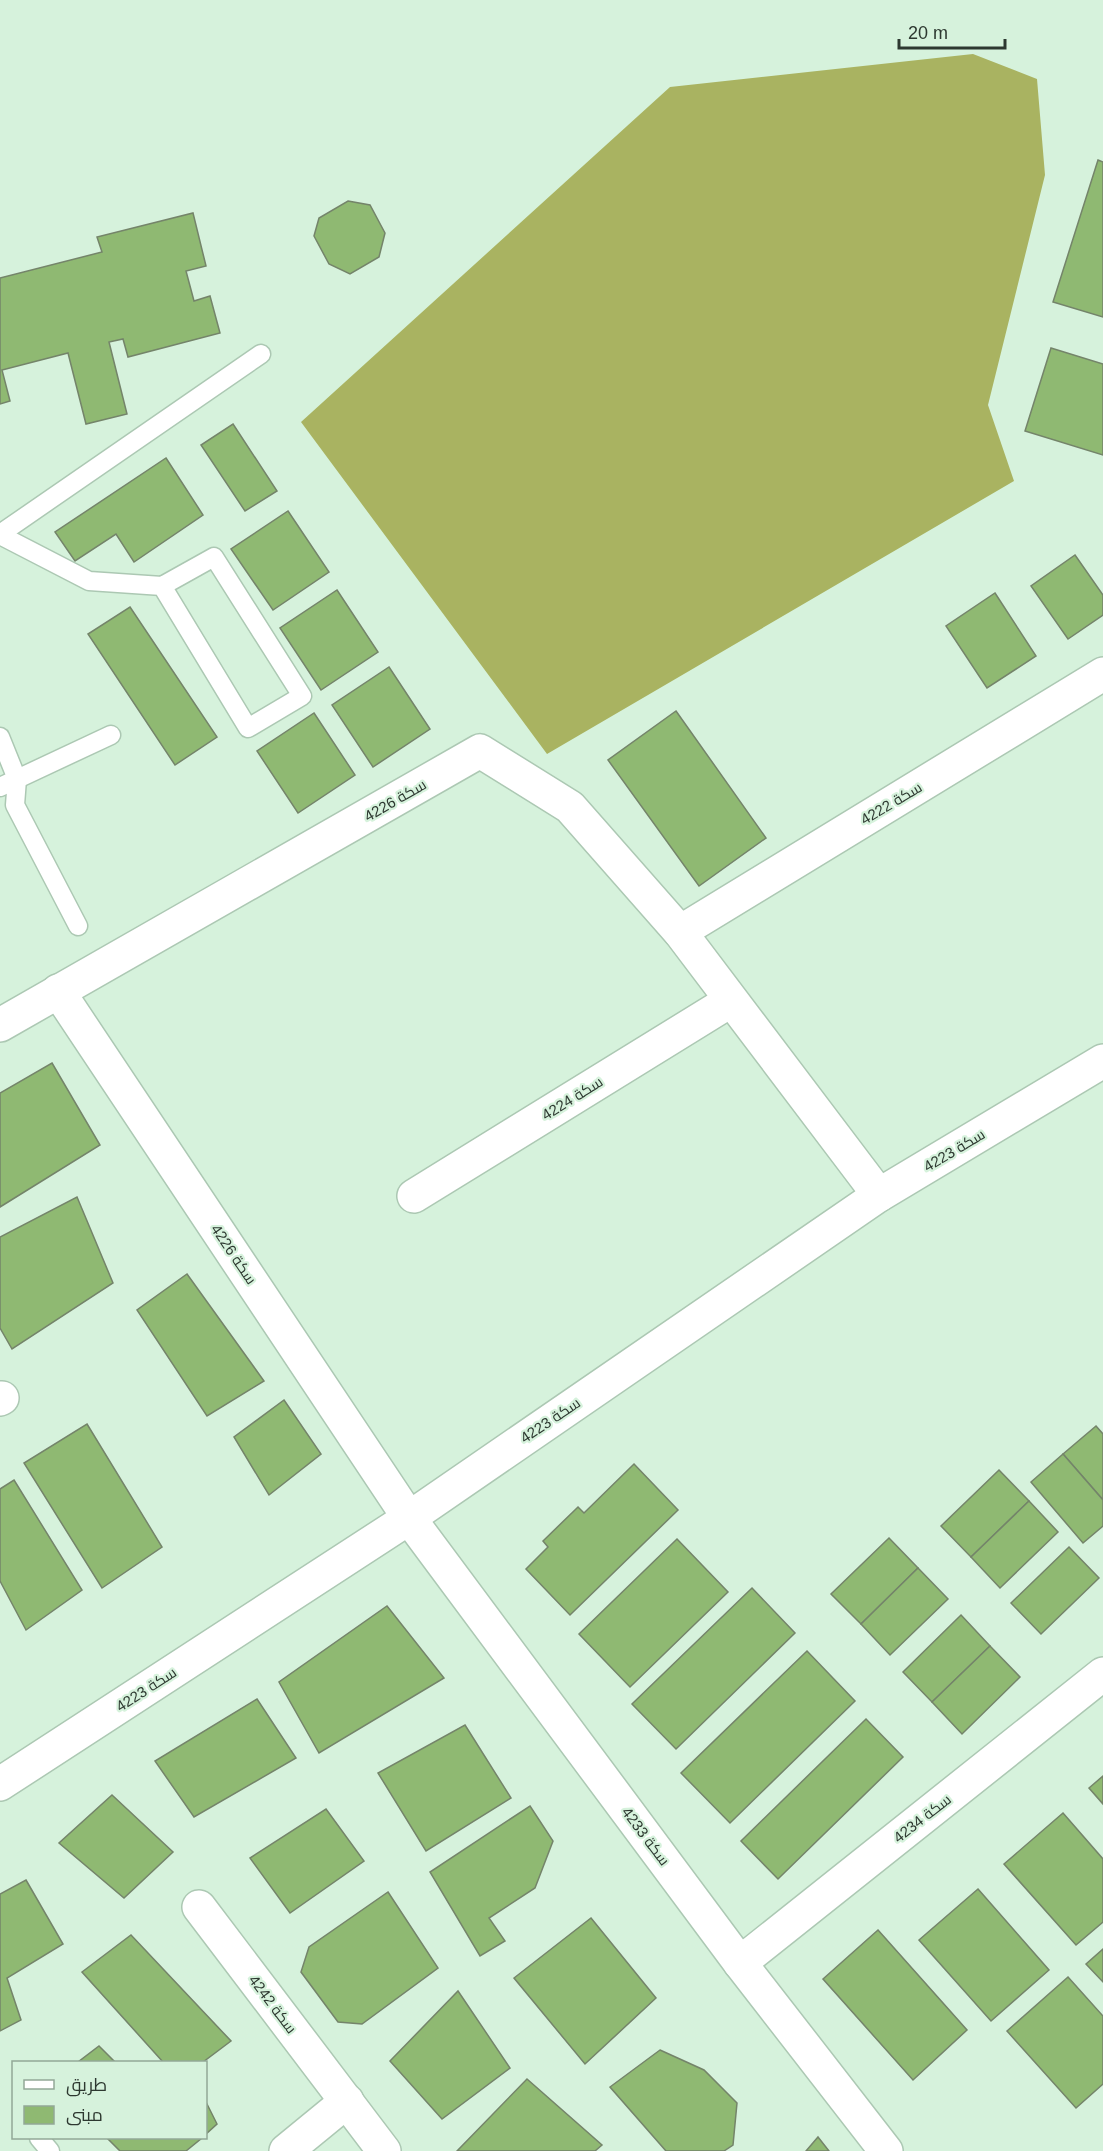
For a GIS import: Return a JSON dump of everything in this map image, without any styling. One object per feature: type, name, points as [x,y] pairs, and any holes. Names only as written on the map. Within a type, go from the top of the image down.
[{"type":"street","name":"سكة 4222","points":[[680,932],[1103,674]]},
{"type":"street","name":"سكة 4226","points":[[0,1025],[480,751],[570,807],[680,932]]},
{"type":"street","points":[[680,932],[879,1195]]},
{"type":"street","name":"سكة 4226","points":[[58,992],[409,1518]]},
{"type":"street","name":"سكة 4224","points":[[414,1196],[730,1001]]},
{"type":"street","name":"سكة 4223","points":[[0,1784],[409,1518],[879,1195],[1103,1061]]},
{"type":"street","name":"سكة 4233","points":[[409,1518],[740,1963],[886,2151]]},
{"type":"street","name":"سكة 4234","points":[[740,1963],[1103,1674]]},
{"type":"street","name":"سكة 4242","points":[[199,1907],[384,2151]]},
{"type":"street","points":[[286,2151],[347,2101]]},
{"type":"lane","points":[[162,586],[248,728],[302,696],[214,557],[162,586],[89,580],[0,534],[261,354]]},
{"type":"lane","points":[[0,787],[111,735]]},
{"type":"lane","points":[[0,738],[17,779],[15,806],[78,926]]},
{"type":"lane","points":[[40,2139],[50,2151]]},
{"type":"green space","points":[[973,54],[1037,79],[1045,175],[988,405],[1014,481],[547,754],[301,422],[670,87]]},
{"type":"building","points":[[1098,160],[1103,162],[1103,317],[1053,302]]},
{"type":"building","points":[[348,201],[370,205],[385,233],[379,257],[350,274],[329,264],[314,236],[319,218]]},
{"type":"building","points":[[193,213],[206,266],[186,271],[194,301],[210,296],[220,333],[128,357],[123,339],[109,342],[127,414],[86,424],[68,353],[2,370],[10,401],[0,404],[0,278],[102,252],[97,237]]},
{"type":"building","points":[[1051,348],[1103,364],[1103,455],[1025,431]]},
{"type":"building","points":[[233,424],[277,491],[245,511],[201,445]]},
{"type":"building","points":[[166,458],[203,515],[134,562],[116,534],[75,561],[55,532]]},
{"type":"building","points":[[288,511],[329,572],[273,610],[231,549]]},
{"type":"building","points":[[1075,555],[1103,595],[1103,615],[1068,639],[1031,586]]},
{"type":"building","points":[[337,590],[378,652],[321,690],[280,628]]},
{"type":"building","points":[[995,593],[1036,656],[987,688],[946,626]]},
{"type":"building","points":[[130,607],[217,737],[175,765],[88,634]]},
{"type":"building","points":[[389,667],[430,729],[373,767],[332,705]]},
{"type":"building","points":[[676,711],[766,838],[699,886],[608,760]]},
{"type":"building","points":[[314,713],[355,775],[298,813],[257,751]]},
{"type":"building","points":[[52,1063],[100,1145],[0,1207],[0,1093]]},
{"type":"building","points":[[77,1197],[113,1283],[12,1349],[0,1328],[0,1237]]},
{"type":"building","points":[[187,1274],[264,1381],[207,1416],[137,1310]]},
{"type":"building","points":[[284,1400],[321,1454],[269,1495],[234,1437]]},
{"type":"building","points":[[87,1424],[162,1547],[102,1588],[24,1463]]},
{"type":"building","points":[[1096,1426],[1103,1434],[1103,1500],[1063,1454]]},
{"type":"building","points":[[1063,1454],[1103,1500],[1103,1526],[1083,1543],[1031,1482]]},
{"type":"building","points":[[634,1464],[678,1510],[570,1615],[526,1569],[548,1547],[543,1541],[578,1507],[584,1513]]},
{"type":"building","points":[[999,1470],[1029,1501],[971,1557],[941,1526]]},
{"type":"building","points":[[14,1480],[82,1590],[26,1630],[0,1581],[0,1489]]},
{"type":"building","points":[[1029,1501],[1058,1532],[1000,1588],[971,1557]]},
{"type":"building","points":[[889,1538],[918,1568],[861,1624],[831,1594]]},
{"type":"building","points":[[677,1539],[728,1592],[630,1687],[579,1634]]},
{"type":"building","points":[[1069,1547],[1099,1578],[1041,1634],[1011,1603]]},
{"type":"building","points":[[918,1568],[948,1599],[890,1655],[861,1624]]},
{"type":"building","points":[[752,1588],[795,1633],[676,1749],[632,1704]]},
{"type":"building","points":[[387,1606],[444,1678],[319,1753],[279,1682]]},
{"type":"building","points":[[961,1615],[990,1646],[932,1702],[903,1672]]},
{"type":"building","points":[[990,1646],[1020,1677],[962,1734],[932,1702]]},
{"type":"building","points":[[807,1651],[855,1701],[730,1823],[681,1773]]},
{"type":"building","points":[[257,1699],[296,1758],[194,1817],[155,1761]]},
{"type":"building","points":[[866,1719],[903,1757],[778,1879],[741,1841]]},
{"type":"building","points":[[465,1725],[511,1798],[426,1851],[378,1773]]},
{"type":"building","points":[[1103,1776],[1103,1804],[1089,1788]]},
{"type":"building","points":[[112,1795],[173,1852],[124,1898],[59,1843]]},
{"type":"building","points":[[530,1806],[553,1841],[535,1888],[489,1918],[505,1941],[480,1956],[430,1872]]},
{"type":"building","points":[[326,1809],[364,1861],[290,1913],[250,1858]]},
{"type":"building","points":[[1063,1813],[1103,1859],[1103,1922],[1076,1945],[1004,1864]]},
{"type":"building","points":[[26,1880],[63,1944],[7,1978],[21,2020],[0,2031],[0,1894]]},
{"type":"building","points":[[978,1889],[1049,1970],[991,2021],[919,1940]]},
{"type":"building","points":[[388,1892],[438,1968],[362,2024],[338,2022],[301,1972],[309,1947]]},
{"type":"building","points":[[591,1918],[656,1998],[585,2064],[514,1978]]},
{"type":"building","points":[[878,1930],[967,2030],[913,2080],[823,1979]]},
{"type":"building","points":[[131,1935],[231,2041],[204,2061],[162,2061],[82,1972]]},
{"type":"building","points":[[1103,1949],[1103,1982],[1086,1964]]},
{"type":"building","points":[[1068,1977],[1103,2016],[1103,2084],[1076,2108],[1007,2031]]},
{"type":"building","points":[[458,1991],[510,2068],[442,2119],[390,2061]]},
{"type":"building","points":[[99,2046],[114,2061],[79,2061]]},
{"type":"building","points":[[660,2050],[704,2070],[737,2103],[733,2145],[724,2151],[666,2151],[610,2087]]},
{"type":"building","points":[[527,2079],[602,2145],[595,2151],[457,2151]]},
{"type":"building","points":[[207,2104],[217,2124],[207,2133]]},
{"type":"building","points":[[818,2137],[829,2151],[806,2151]]},
{"type":"building","points":[[108,2139],[201,2139],[186,2151],[120,2151]]}]
